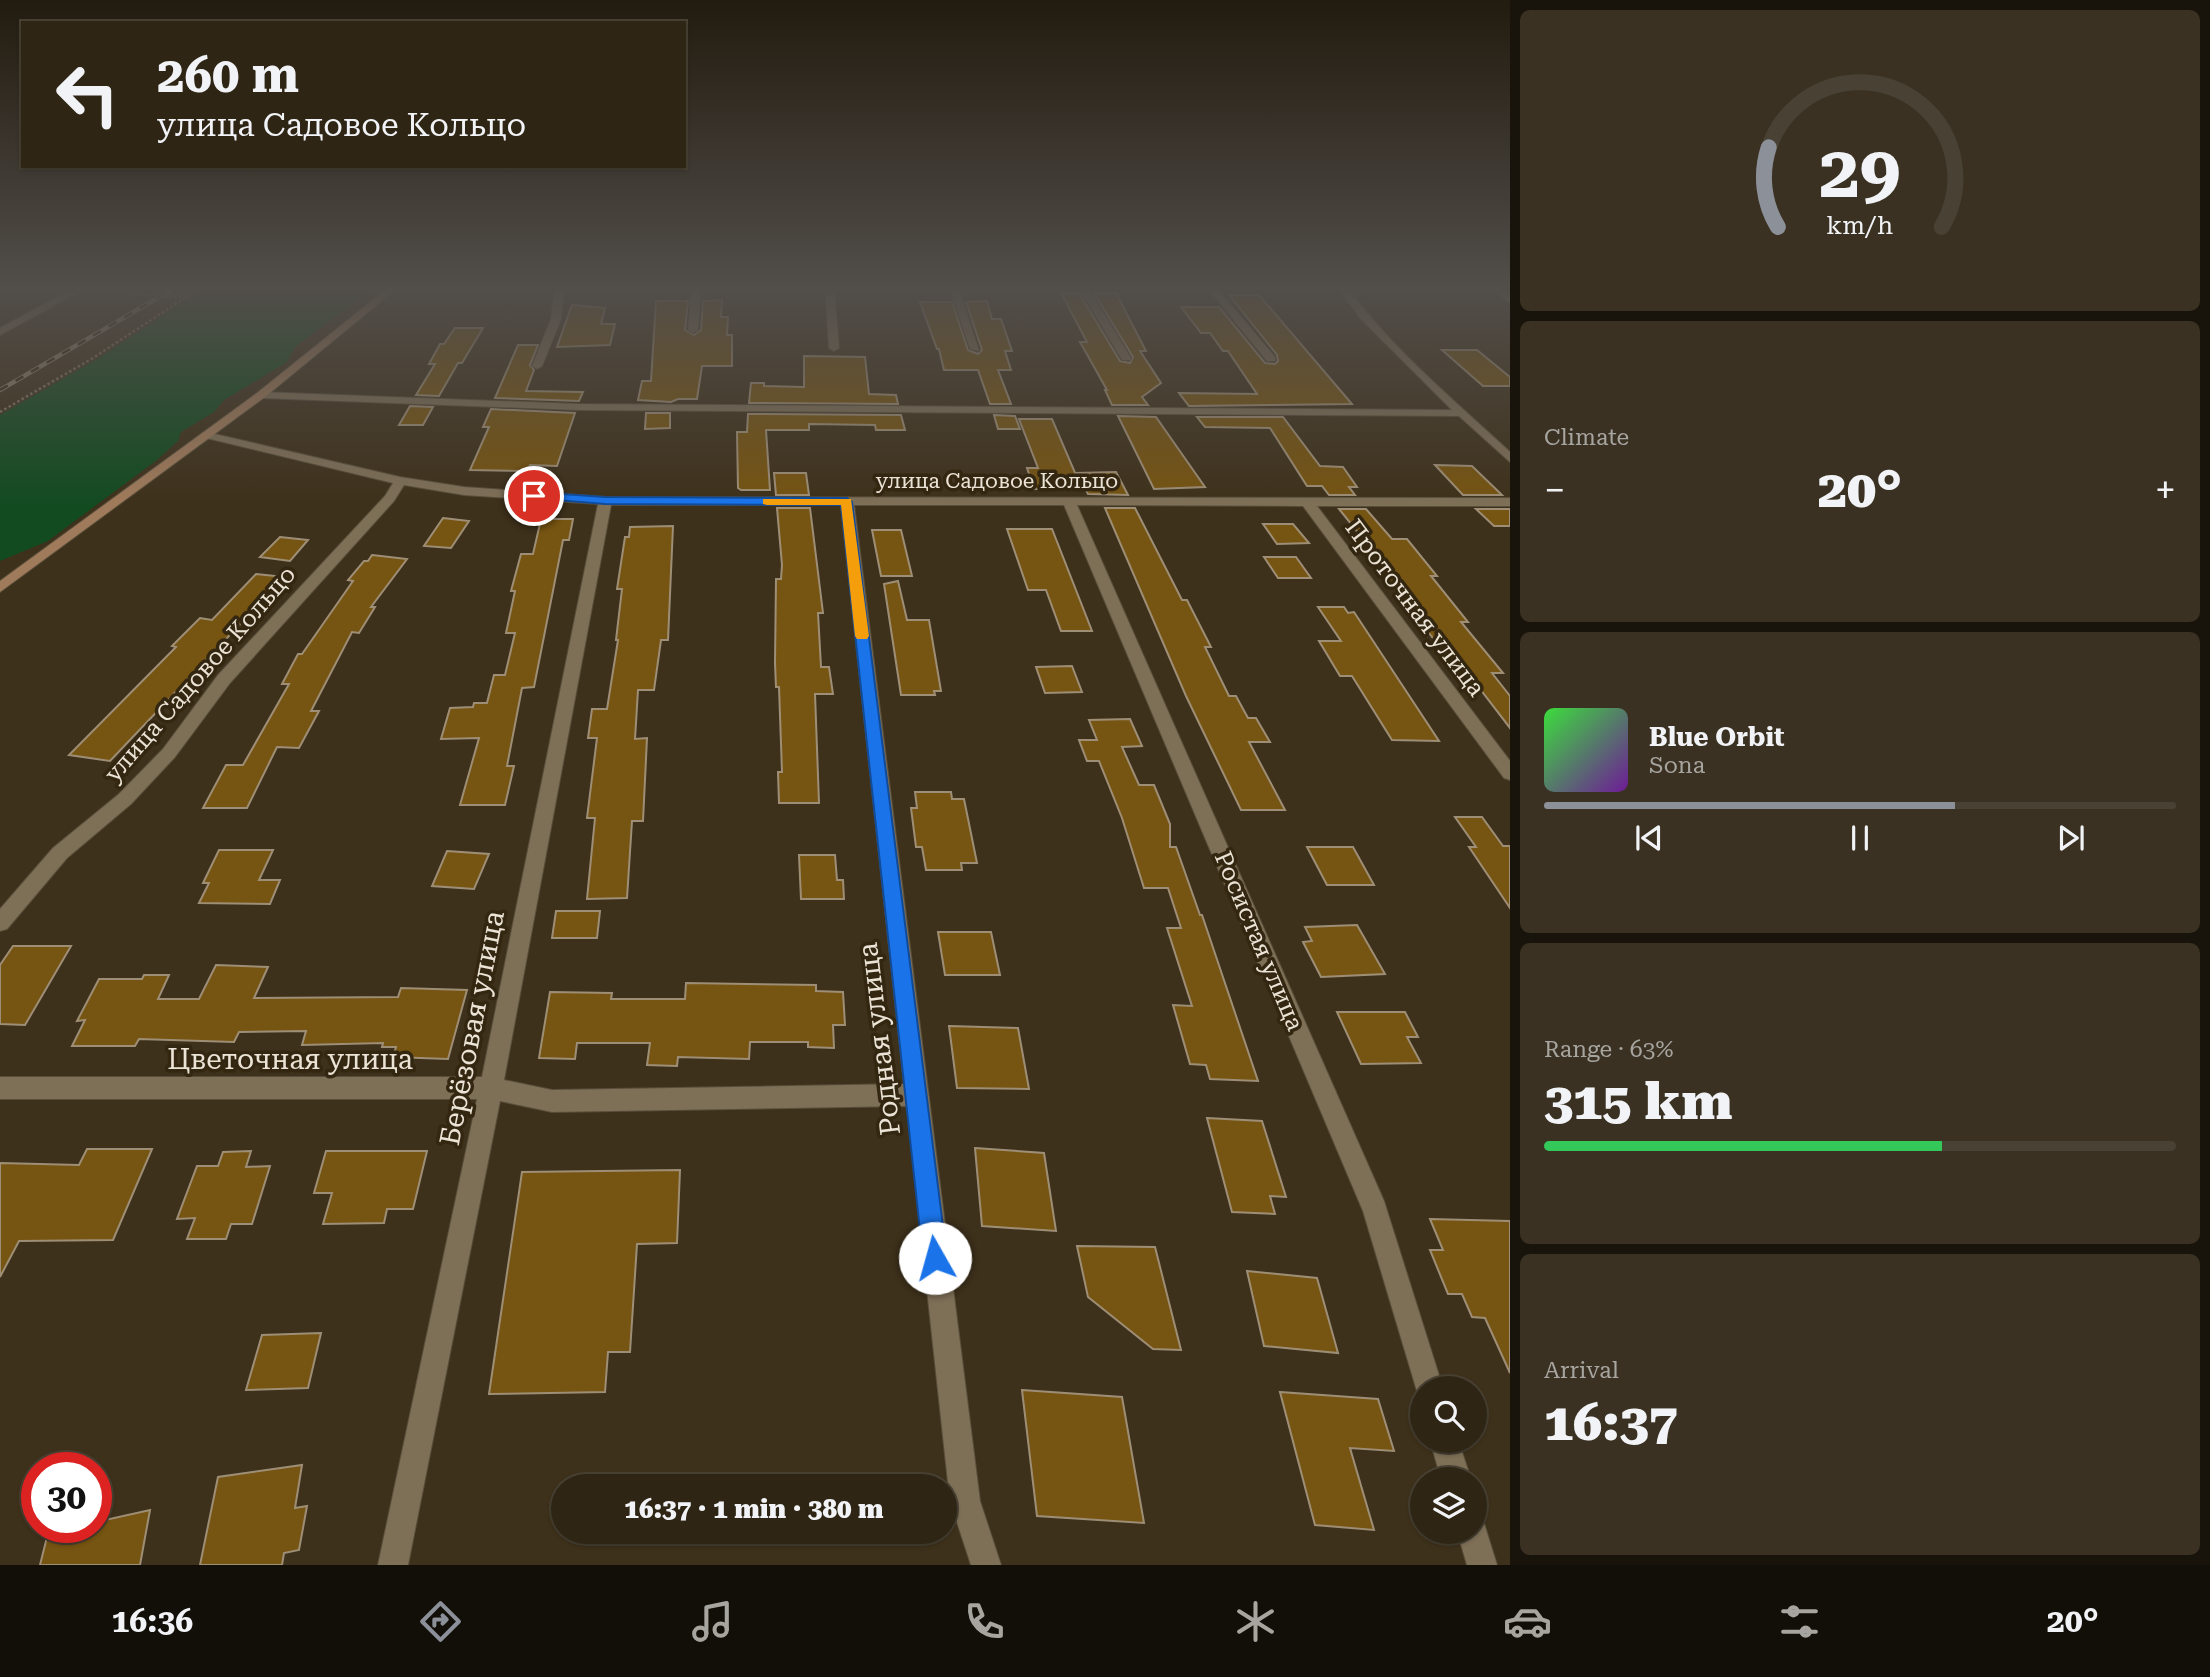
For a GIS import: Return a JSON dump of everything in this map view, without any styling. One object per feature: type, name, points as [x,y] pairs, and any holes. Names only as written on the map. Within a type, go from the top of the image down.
[{"type":"street","points":[[0,588],[306,359]]},
{"type":"street","points":[[537,366],[540,359]]},
{"type":"street","points":[[1406,359],[1510,458]]},
{"type":"street","points":[[261,395],[578,407],[1461,413]]},
{"type":"street","name":"улица Садовое Кольцо","points":[[206,435],[400,481],[464,491],[605,501],[1510,502]]},
{"type":"street","name":"улица Садовое Кольцо","points":[[0,922],[60,853],[125,799],[169,753],[224,679],[390,498],[400,481]]},
{"type":"street","name":"Берёзовая улица","points":[[393,1565],[491,1088],[605,501]]},
{"type":"street","name":"Росистая улица","points":[[1069,501],[1375,1210],[1425,1376]]},
{"type":"street","name":"Родная улица","points":[[847,502],[965,1501],[986,1565]]},
{"type":"street","name":"Проточная улица","points":[[1308,503],[1510,774]]},
{"type":"street","name":"Цветочная улица","points":[[0,1087],[491,1088],[552,1101],[915,1095]]},
{"type":"street","points":[[1476,1544],[1482,1565]]},
{"type":"path","points":[[0,412],[91,359]]},
{"type":"green space","points":[[97,359],[289,359],[224,400],[214,412],[181,432],[178,441],[157,460],[48,541],[0,561],[0,415]]},
{"type":"building","points":[[432,359],[464,359],[462,363],[458,363],[439,396],[416,395],[435,364],[429,364]]},
{"type":"building","points":[[512,359],[532,359],[530,365],[534,370],[526,391],[583,392],[579,401],[495,398]]},
{"type":"building","points":[[652,359],[732,359],[732,366],[702,366],[697,399],[678,399],[671,402],[638,400],[642,381],[651,381]]},
{"type":"building","points":[[804,359],[865,359],[869,394],[896,395],[898,404],[749,403],[751,383],[804,387]]},
{"type":"building","points":[[941,359],[1008,359],[1011,370],[998,370],[1011,404],[990,404],[978,370],[944,370]]},
{"type":"building","points":[[1090,359],[1119,359],[1130,363],[1132,359],[1145,359],[1161,383],[1142,397],[1148,405],[1112,405]]},
{"type":"building","points":[[1233,359],[1262,359],[1265,363],[1275,364],[1278,361],[1314,359],[1352,404],[1189,406],[1179,393],[1257,394]]},
{"type":"building","points":[[1452,359],[1488,359],[1510,377],[1510,386],[1483,386]]},
{"type":"building","points":[[410,406],[433,407],[423,425],[399,425]]},
{"type":"building","points":[[491,409],[575,413],[557,466],[530,465],[528,471],[470,470],[489,427],[483,427]]},
{"type":"building","points":[[646,413],[670,413],[670,428],[645,429]]},
{"type":"building","points":[[748,414],[901,415],[905,430],[876,430],[875,425],[809,424],[809,430],[766,430],[770,490],[741,490],[738,488],[737,432],[747,432]]},
{"type":"building","points":[[994,415],[1015,416],[1020,429],[998,429]]},
{"type":"building","points":[[1118,416],[1156,417],[1205,487],[1154,489]]},
{"type":"building","points":[[1197,417],[1283,417],[1320,466],[1343,467],[1357,487],[1349,487],[1355,495],[1329,495],[1322,486],[1307,486],[1270,428],[1205,427]]},
{"type":"building","points":[[1019,419],[1052,419],[1082,489],[1034,489],[1027,468],[1038,468]]},
{"type":"building","points":[[1435,465],[1472,466],[1502,495],[1463,495]]},
{"type":"building","points":[[1116,472],[1128,495],[1088,494],[1077,473]]},
{"type":"building","points":[[774,473],[806,473],[809,495],[776,495]]},
{"type":"building","points":[[777,508],[810,508],[823,613],[818,613],[821,667],[829,667],[833,694],[815,694],[819,803],[779,803],[778,772],[782,772],[779,687],[776,687],[775,663],[776,579],[781,579],[782,565]]},
{"type":"building","points":[[1105,508],[1135,508],[1182,600],[1187,600],[1211,647],[1205,647],[1229,696],[1236,696],[1248,718],[1256,718],[1270,742],[1249,742],[1285,810],[1241,810],[1186,696]]},
{"type":"building","points":[[1339,509],[1366,509],[1392,539],[1407,539],[1437,576],[1431,576],[1468,622],[1461,622],[1503,673],[1492,673],[1510,696],[1510,728],[1480,689],[1473,689],[1403,600],[1374,561],[1381,561]]},
{"type":"building","points":[[1476,509],[1510,509],[1510,526],[1494,526]]},
{"type":"building","points":[[443,518],[469,521],[451,548],[424,546]]},
{"type":"building","points":[[541,519],[573,519],[569,540],[563,540],[534,687],[522,688],[507,766],[514,766],[505,805],[460,805],[479,738],[441,739],[450,708],[487,703],[494,675],[505,675],[515,633],[506,633],[515,591],[511,591],[521,554],[533,554]]},
{"type":"building","points":[[1263,524],[1293,524],[1309,543],[1277,544]]},
{"type":"building","points":[[673,526],[668,640],[661,640],[654,690],[638,690],[635,739],[647,738],[643,821],[632,821],[627,898],[587,899],[595,818],[587,818],[597,738],[588,738],[592,709],[607,709],[618,640],[622,589],[617,589],[625,537],[629,537],[630,527]]},
{"type":"building","points":[[1007,529],[1052,529],[1092,631],[1061,631],[1046,590],[1028,590]]},
{"type":"building","points":[[872,530],[901,530],[912,576],[881,576]]},
{"type":"building","points":[[280,537],[308,540],[290,561],[260,557]]},
{"type":"building","points":[[372,555],[407,559],[371,607],[375,607],[359,633],[352,632],[311,711],[319,711],[299,748],[277,747],[247,808],[203,808],[226,765],[243,765],[289,684],[282,684],[298,654],[302,654],[353,581],[348,580]]},
{"type":"building","points":[[1264,557],[1296,557],[1311,578],[1278,578]]},
{"type":"building","points":[[256,574],[285,577],[110,761],[69,755],[176,647],[172,646],[200,618],[212,620]]},
{"type":"building","points":[[898,581],[907,620],[929,620],[941,691],[934,691],[935,695],[901,695],[884,584]]},
{"type":"building","points":[[1318,607],[1344,607],[1348,613],[1354,612],[1439,741],[1392,740],[1352,676],[1340,676],[1319,641],[1341,641]]},
{"type":"building","points":[[1072,666],[1082,692],[1045,693],[1036,667]]},
{"type":"building","points":[[1130,719],[1142,746],[1122,747],[1139,785],[1154,785],[1170,824],[1170,847],[1176,847],[1202,915],[1258,1081],[1210,1079],[1206,1065],[1190,1064],[1173,1005],[1192,1006],[1167,928],[1181,928],[1168,888],[1144,888],[1122,818],[1099,761],[1087,761],[1079,740],[1097,740],[1089,720]]},
{"type":"building","points":[[915,792],[951,792],[952,799],[964,799],[977,863],[961,863],[962,870],[926,870],[922,847],[916,847],[911,808],[917,808]]},
{"type":"building","points":[[1455,817],[1482,817],[1503,846],[1510,846],[1510,908],[1469,847],[1476,847]]},
{"type":"building","points":[[1307,847],[1353,847],[1374,885],[1327,885]]},
{"type":"building","points":[[219,850],[273,850],[259,880],[280,880],[270,904],[199,903],[209,883],[203,883]]},
{"type":"building","points":[[447,851],[489,854],[474,889],[432,886]]},
{"type":"building","points":[[799,855],[835,855],[837,880],[843,880],[844,899],[801,899]]},
{"type":"building","points":[[556,911],[600,911],[597,938],[552,938]]},
{"type":"building","points":[[1357,925],[1385,974],[1321,977],[1303,942],[1312,941],[1305,927]]},
{"type":"building","points":[[938,932],[991,932],[1000,975],[945,975]]},
{"type":"building","points":[[13,946],[71,946],[25,1025],[0,1024],[0,965]]},
{"type":"building","points":[[216,965],[268,967],[254,998],[398,997],[401,988],[467,990],[448,1059],[393,1057],[396,1047],[382,1047],[383,1043],[302,1045],[306,1031],[239,1032],[234,1042],[139,1039],[135,1046],[72,1046],[85,1020],[77,1021],[99,979],[142,979],[144,975],[169,975],[158,999],[199,999]]},
{"type":"building","points":[[686,983],[816,985],[816,991],[843,992],[845,1025],[833,1025],[834,1048],[808,1047],[808,1042],[750,1042],[749,1059],[678,1057],[677,1066],[647,1065],[650,1043],[577,1043],[575,1059],[539,1058],[550,992],[612,993],[611,999],[685,999]]},
{"type":"building","points":[[1337,1012],[1405,1012],[1418,1037],[1407,1037],[1421,1063],[1361,1064]]},
{"type":"building","points":[[949,1026],[1018,1028],[1029,1089],[957,1088]]},
{"type":"building","points":[[1207,1118],[1262,1121],[1286,1197],[1270,1196],[1275,1214],[1232,1212]]},
{"type":"building","points":[[975,1148],[1044,1153],[1056,1231],[982,1226]]},
{"type":"building","points":[[87,1149],[152,1149],[113,1240],[19,1241],[0,1277],[0,1163],[79,1165]]},
{"type":"building","points":[[251,1151],[246,1167],[270,1166],[252,1224],[231,1224],[226,1239],[187,1239],[195,1218],[177,1219],[197,1166],[218,1166],[223,1152]]},
{"type":"building","points":[[326,1151],[427,1151],[413,1209],[387,1209],[384,1223],[323,1224],[332,1193],[314,1193]]},
{"type":"building","points":[[680,1170],[677,1243],[637,1244],[630,1352],[608,1352],[605,1392],[489,1394],[522,1172]]},
{"type":"building","points":[[1430,1219],[1510,1221],[1510,1373],[1485,1318],[1472,1317],[1462,1294],[1448,1294],[1430,1250],[1443,1250]]},
{"type":"building","points":[[1077,1246],[1155,1247],[1181,1350],[1153,1349],[1088,1297]]},
{"type":"building","points":[[1247,1271],[1317,1278],[1338,1353],[1264,1346]]},
{"type":"building","points":[[321,1333],[308,1388],[246,1390],[262,1335]]},
{"type":"building","points":[[1022,1390],[1122,1397],[1144,1523],[1037,1516]]},
{"type":"building","points":[[1280,1392],[1378,1399],[1394,1451],[1350,1448],[1374,1530],[1315,1525]]},
{"type":"building","points":[[302,1465],[295,1508],[307,1506],[299,1550],[284,1553],[282,1565],[200,1565],[218,1477]]},
{"type":"building","points":[[150,1510],[140,1565],[40,1565],[46,1543],[112,1543],[112,1518]]},
{"type":"railway","points":[[0,390],[53,359]]},
{"type":"slow traffic","points":[[767,502],[847,502],[862,636]]},
{"type":"route","points":[[534,496],[605,501],[847,502],[935,1258]]}]
